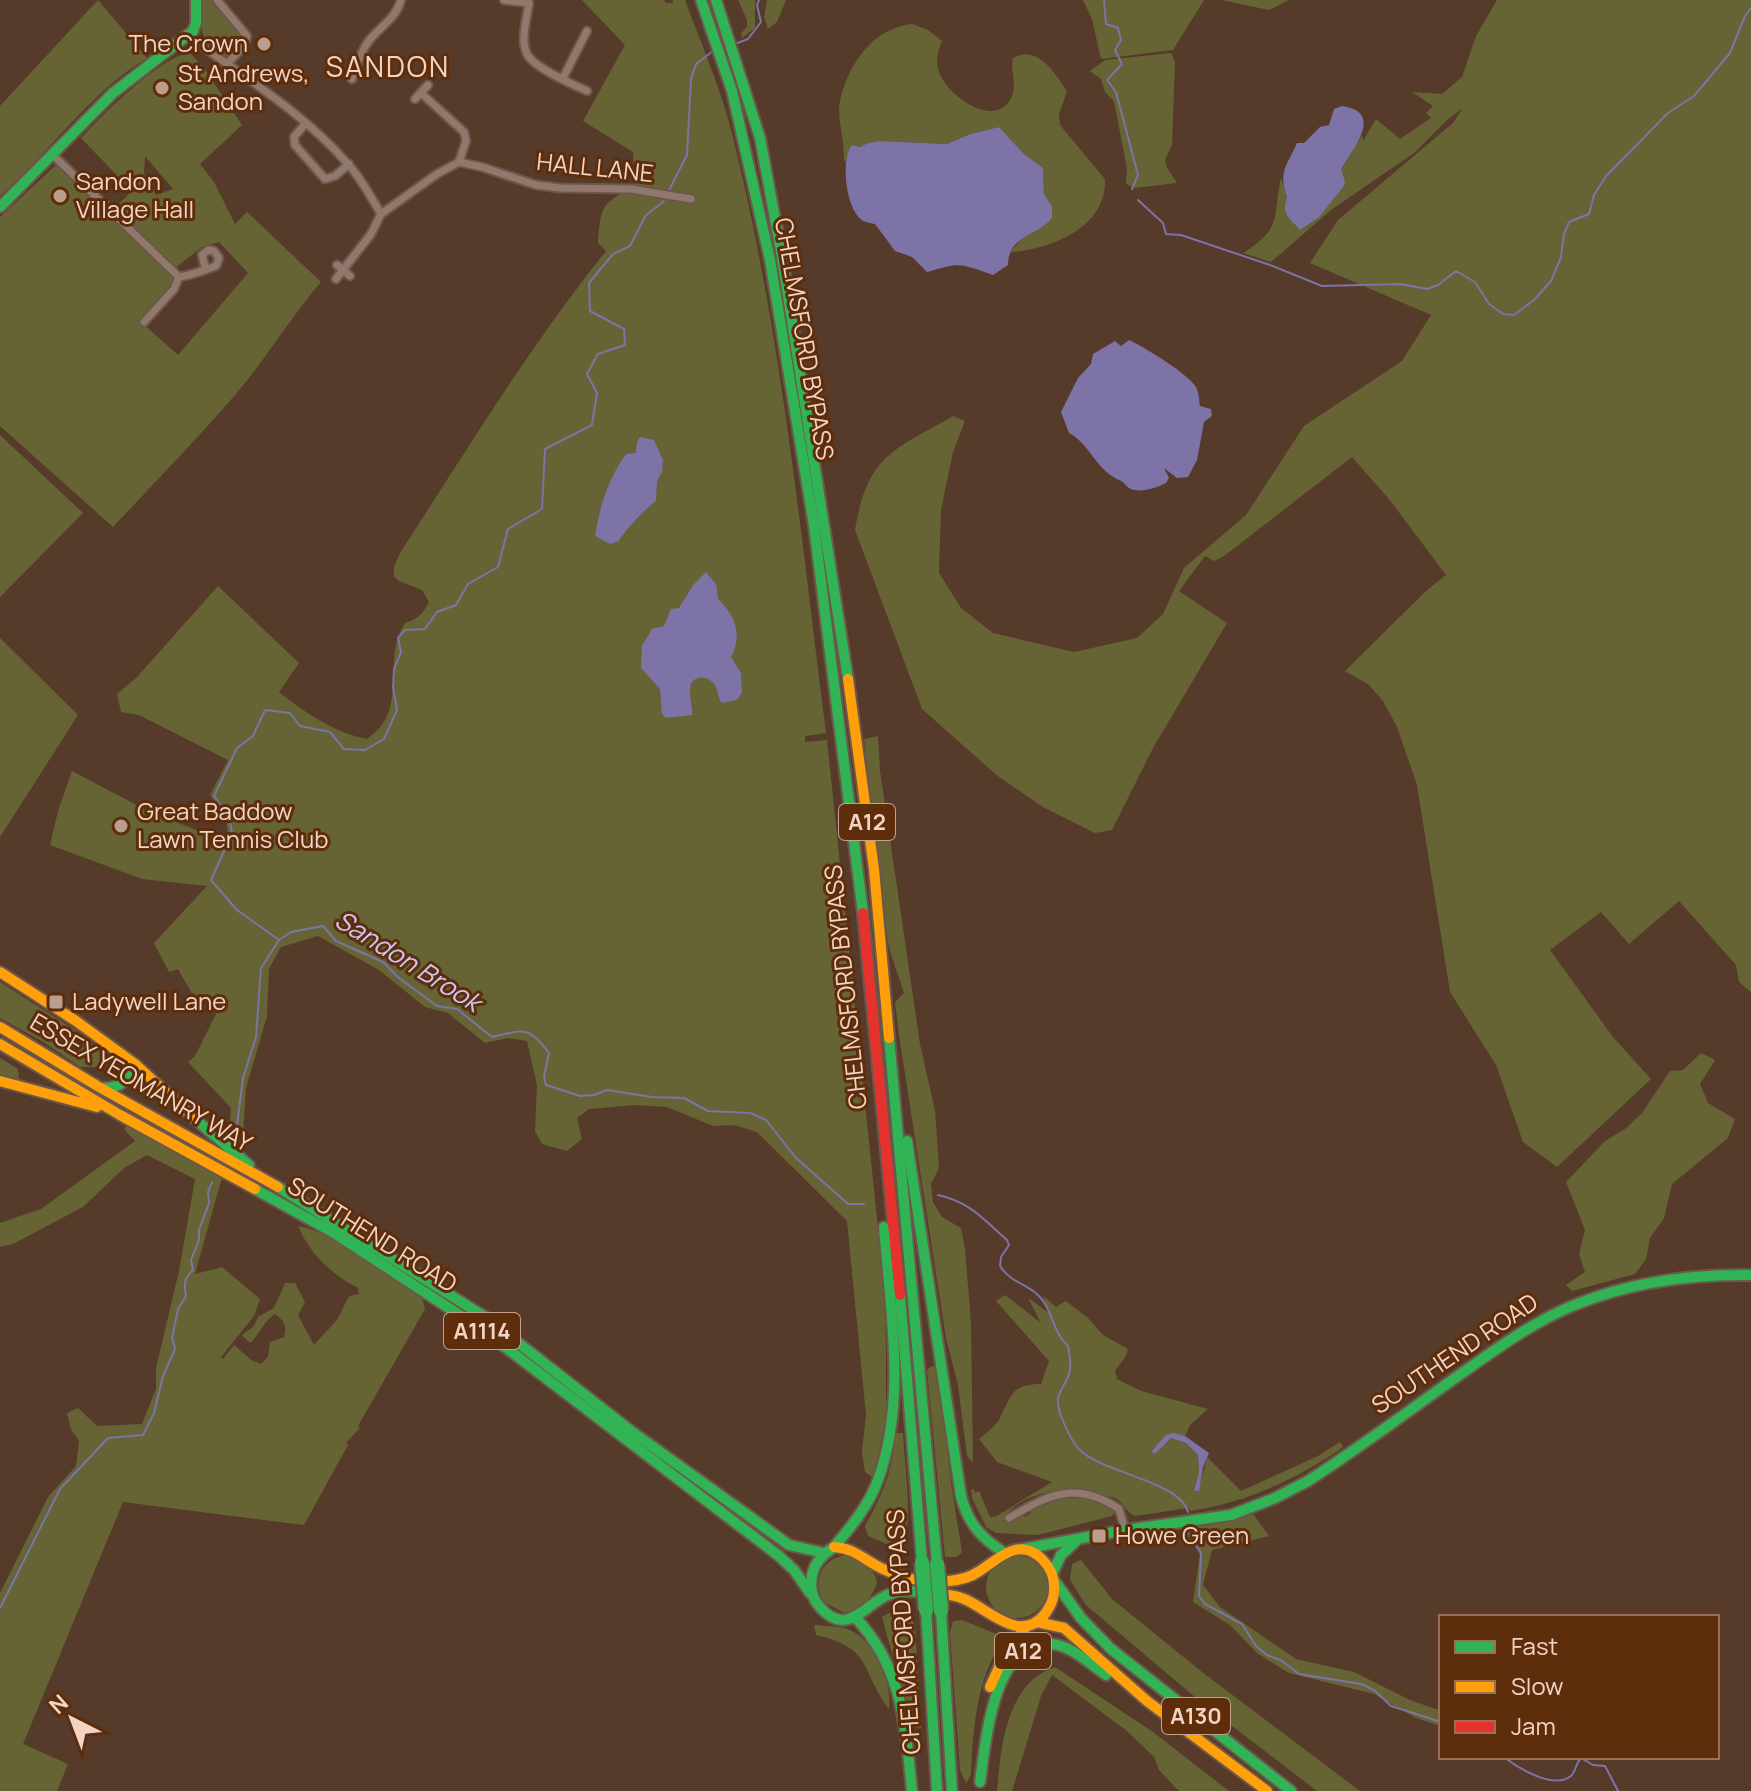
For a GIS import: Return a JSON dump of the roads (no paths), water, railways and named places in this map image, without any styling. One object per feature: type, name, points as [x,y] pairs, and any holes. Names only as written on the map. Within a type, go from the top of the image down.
[{"type":"main road","points":[[0,207],[113,93],[188,36],[195,28],[196,0]]},
{"type":"main road","name":"CHELMSFORD BYPASS","points":[[701,0],[715,10],[738,89],[814,526],[862,902],[904,1341],[930,1563]]},
{"type":"main road","name":"CHELMSFORD BYPASS","points":[[738,89],[760,138],[781,251],[836,591],[874,869],[930,1563],[937,1791]]},
{"type":"main road","name":"A12","points":[[829,1550],[863,1509],[878,1480],[888,1442],[893,1385],[862,902]]},
{"type":"main road","name":"A12","points":[[881,970],[961,1496],[973,1529],[1003,1552]]},
{"type":"main road","points":[[0,972],[135,1064],[261,1177]]},
{"type":"main road","name":"ESSEX YEOMANRY WAY","points":[[0,1027],[99,1087],[261,1177]]},
{"type":"main road","name":"ESSEX YEOMANRY WAY","points":[[0,1044],[120,1115]]},
{"type":"main road","points":[[99,1087],[117,1088],[129,1078],[135,1064]]},
{"type":"main road","points":[[0,1081],[77,1100],[120,1115]]},
{"type":"main road","name":"SOUTHEND ROAD","points":[[120,1115],[334,1233],[484,1331],[779,1556],[794,1570],[817,1605],[836,1617],[856,1618]]},
{"type":"main road","name":"SOUTHEND ROAD","points":[[261,1177],[485,1317],[631,1431],[789,1545],[805,1551],[853,1549],[883,1570],[918,1579],[951,1581],[976,1573],[1003,1552]]},
{"type":"main road","name":"SOUTHEND ROAD","points":[[1125,1530],[1231,1515],[1308,1481],[1517,1334],[1552,1314],[1634,1284],[1751,1275]]},
{"type":"main road","points":[[1003,1552],[1125,1530]]},
{"type":"main road","points":[[912,1791],[902,1708],[891,1665],[879,1642],[856,1618],[888,1595],[915,1593],[956,1596],[970,1600],[1010,1624],[1032,1624],[1047,1612],[1054,1600],[1055,1577],[1061,1555],[1076,1541]]},
{"type":"main road","points":[[1021,1549],[1041,1559],[1055,1577]]},
{"type":"main road","points":[[810,1593],[810,1579],[815,1565],[829,1550]]},
{"type":"main road","name":"A130","points":[[1055,1577],[1069,1605],[1083,1623],[1291,1791]]},
{"type":"main road","name":"CHELMSFORD BYPASS","points":[[933,1611],[952,1791]]},
{"type":"main road","name":"A130","points":[[1032,1624],[1047,1622],[1064,1628],[1147,1701],[1267,1791]]},
{"type":"main road","name":"A12","points":[[980,1787],[981,1725],[985,1699],[1006,1652],[1032,1624]]},
{"type":"main road","name":"A12","points":[[980,1787],[996,1695],[1016,1658],[1025,1650],[1050,1644],[1062,1648],[1147,1701]]},
{"type":"street","points":[[217,0],[247,36],[244,46],[227,64]]},
{"type":"street","points":[[352,79],[361,54],[398,11],[401,0]]},
{"type":"street","points":[[504,0],[532,2],[524,44],[528,56],[587,91]]},
{"type":"street","points":[[368,26],[376,34]]},
{"type":"street","points":[[563,78],[587,31]]},
{"type":"street","points":[[188,36],[272,95],[349,164],[381,214]]},
{"type":"street","points":[[336,279],[371,234],[381,214],[459,162],[466,141],[464,132],[418,96],[428,85]]},
{"type":"street","points":[[305,124],[294,137],[295,145],[325,179],[335,176],[349,164]]},
{"type":"street","points":[[53,155],[179,277]]},
{"type":"street","name":"HALL LANE","points":[[459,162],[536,185],[631,189],[691,199]]},
{"type":"street","points":[[179,277],[194,275],[205,267]]},
{"type":"street","points":[[144,322],[174,289],[179,277]]},
{"type":"street","points":[[1009,1518],[1045,1496],[1071,1491],[1110,1502],[1119,1509],[1125,1530]]},
{"type":"waterway","name":"Sandon Brook","points":[[735,44],[748,39],[761,22],[757,5],[759,0]]},
{"type":"waterway","points":[[1104,0],[1106,24],[1118,28],[1121,40],[1115,50],[1122,64],[1107,80],[1116,92],[1138,175],[1132,189]]},
{"type":"waterway","points":[[1138,200],[1163,223],[1166,234],[1181,235],[1322,286],[1400,284],[1427,289],[1438,285],[1456,271],[1475,282],[1489,304],[1503,314],[1514,315],[1535,299],[1551,281],[1561,257],[1569,222],[1589,214],[1594,195],[1606,176],[1668,113],[1694,96],[1730,53],[1751,8]]},
{"type":"waterway","name":"Sandon Brook","points":[[713,51],[696,64],[691,79],[687,155],[663,202],[646,215],[630,246],[613,254],[589,283],[590,311],[624,329],[625,345],[598,354],[587,374],[597,393],[592,425],[545,449],[542,509],[508,529],[498,567],[468,584],[456,605],[437,612],[425,629],[405,630],[398,638],[401,652],[394,669],[393,687],[397,710],[384,739],[365,750],[344,749],[330,732],[300,726],[290,713],[265,710],[253,736],[237,748],[214,796],[229,817],[232,833],[211,880],[237,910],[279,940],[291,932],[323,926],[336,941],[383,962],[437,1006],[457,1009],[492,1037],[519,1032],[530,1034],[549,1053],[544,1077],[546,1085],[580,1096],[607,1090],[684,1098],[708,1111],[750,1113],[766,1120],[796,1158],[848,1204],[864,1204]]},
{"type":"waterway","points":[[235,1141],[243,1078],[256,1037],[261,968],[279,940]]},
{"type":"waterway","points":[[0,1608],[60,1489],[108,1438],[143,1435],[154,1413],[163,1376],[175,1349],[172,1338],[178,1309],[186,1296],[186,1279],[193,1270],[191,1260],[209,1203],[208,1192],[212,1182]]},
{"type":"waterway","name":"Sandon Brook","points":[[938,1195],[968,1207],[1007,1240],[1009,1245],[1001,1257],[1000,1266],[1009,1276],[1035,1292],[1048,1309],[1059,1335],[1068,1346],[1070,1370],[1058,1403],[1076,1446],[1104,1465],[1171,1492],[1182,1501],[1188,1512]]},
{"type":"waterway","name":"Sandon Brook","points":[[1188,1532],[1201,1553],[1199,1596],[1205,1604],[1242,1624],[1256,1646],[1267,1655],[1282,1661],[1299,1674],[1361,1684],[1374,1690],[1391,1706],[1439,1721]]},
{"type":"waterway","name":"Sandon Brook","points":[[1507,1759],[1537,1776],[1556,1780],[1572,1775],[1580,1759]]},
{"type":"waterway","name":"Sandon Brook","points":[[1583,1759],[1593,1765],[1605,1766],[1618,1791]]},
{"type":"place","name":"The Crown","points":[[264,44]]},
{"type":"place","name":"St Andrews, Sandon","points":[[162,88]]},
{"type":"place","name":"Sandon Village Hall","points":[[60,196]]},
{"type":"place","name":"Great Baddow Lawn Tennis Club","points":[[121,826]]},
{"type":"place","name":"Ladywell Lane","points":[[56,1002]]},
{"type":"place","name":"Howe Green","points":[[1099,1536]]},
{"type":"district","name":"SANDON","points":[[388,67]]}]
